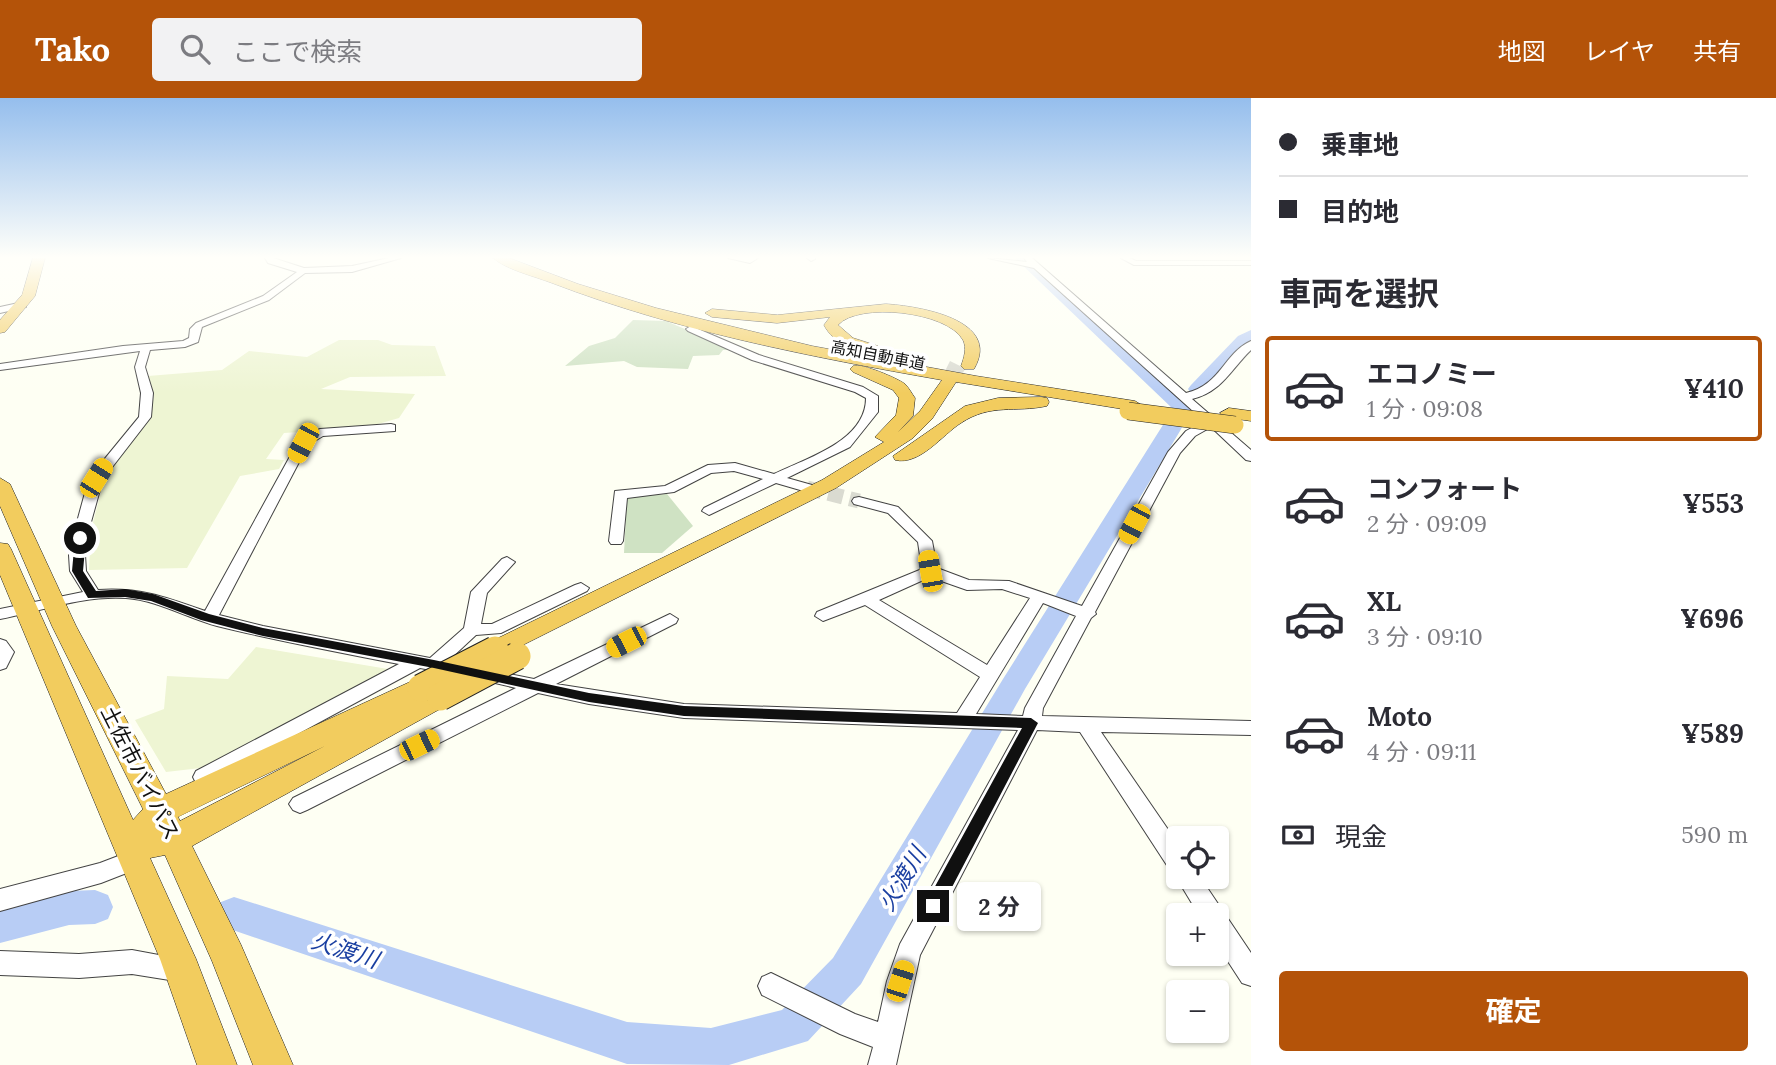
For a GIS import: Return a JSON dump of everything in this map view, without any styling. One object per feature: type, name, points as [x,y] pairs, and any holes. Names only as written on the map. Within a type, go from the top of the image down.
[{"type":"highway","points":[[0,337],[3,320],[24,303]]},
{"type":"highway","name":"高知自動車道","points":[[633,303],[745,334],[890,364],[1133,406]]},
{"type":"highway","name":"高知自動車道","points":[[661,303],[753,329],[1133,406]]},
{"type":"highway","points":[[669,303],[749,318],[778,319],[876,307],[913,311],[943,319],[970,337],[974,345],[964,373],[941,411],[912,440],[902,456]]},
{"type":"highway","points":[[506,653],[829,484],[864,460],[888,449],[918,424],[964,373],[961,348],[954,332],[927,318],[896,312],[847,313],[831,325],[837,336],[864,347],[964,373]]},
{"type":"highway","points":[[745,334],[859,369],[899,387],[906,398],[904,415],[864,460]]},
{"type":"highway","points":[[136,862],[160,811],[428,677],[506,653],[846,489],[930,440],[953,420],[971,410],[998,403],[1026,401],[1133,406],[1242,420]]},
{"type":"highway","name":"土佐市バイパス","points":[[0,484],[54,603],[174,840],[228,957],[273,1065]]},
{"type":"highway","name":"土佐市バイパス","points":[[0,549],[13,611],[114,808],[180,965],[218,1065]]},
{"type":"highway","points":[[136,862],[428,677]]},
{"type":"street","points":[[0,367],[194,340],[195,329],[199,325],[257,303]]},
{"type":"street","points":[[1080,303],[1212,423],[1244,447],[1251,457]]},
{"type":"street","points":[[691,329],[718,339],[751,357],[799,373],[855,386],[873,396],[872,412],[846,444],[709,511]]},
{"type":"street","points":[[1185,397],[1203,394],[1214,387],[1242,351],[1251,344]]},
{"type":"street","points":[[93,595],[78,571],[77,555],[84,522],[96,478],[145,417],[147,393],[140,367],[146,347]]},
{"type":"street","points":[[771,986],[849,1025],[884,1052],[909,952],[1083,612],[1174,452],[1200,426],[1212,423]]},
{"type":"street","points":[[209,618],[303,443],[320,433],[391,428]]},
{"type":"street","points":[[616,541],[620,494],[669,489],[708,469],[735,467],[807,488]]},
{"type":"street","points":[[859,501],[893,510],[925,541],[930,571]]},
{"type":"street","points":[[202,777],[428,677],[472,630],[479,592],[507,562]]},
{"type":"street","points":[[823,616],[930,571],[967,585],[1003,584],[1083,612]]},
{"type":"street","points":[[472,630],[495,629],[581,588]]},
{"type":"street","points":[[13,611],[93,595],[125,593],[153,598],[209,618],[428,677],[538,687],[684,711],[1251,728]]},
{"type":"street","points":[[970,721],[991,676],[1044,598]]},
{"type":"street","points":[[866,599],[991,676]]},
{"type":"street","points":[[300,804],[670,619]]},
{"type":"street","points":[[0,645],[5,652],[0,664]]},
{"type":"street","points":[[1086,725],[1166,845]]},
{"type":"street","points":[[0,900],[136,862]]},
{"type":"street","points":[[1229,941],[1251,974]]},
{"type":"street","points":[[0,963],[79,966],[132,962],[180,965]]},
{"type":"green space","points":[[633,320],[666,321],[734,350],[723,350],[719,355],[693,356],[688,369],[637,367],[624,361],[565,366],[589,346],[615,338]]},
{"type":"green space","points":[[339,340],[378,340],[392,345],[435,346],[446,376],[350,377],[321,389],[415,394],[399,418],[364,428],[284,433],[266,459],[284,460],[279,469],[240,476],[187,568],[89,570],[91,530],[106,473],[149,420],[154,396],[148,376],[222,370],[249,351],[307,357]]},
{"type":"green space","points":[[667,494],[693,526],[662,553],[624,553],[627,497]]},
{"type":"green space","points":[[256,647],[394,670],[218,766],[166,772],[135,720],[164,709],[167,676],[228,679]]},
{"type":"waterway","name":"火渡川","points":[[1069,303],[1182,408]]},
{"type":"waterway","points":[[1197,389],[1244,339],[1251,335]]},
{"type":"waterway","name":"火渡川","points":[[234,914],[627,1043],[711,1049],[794,1027],[847,971],[1013,686],[1171,431],[1185,404]]},
{"type":"waterway","name":"火渡川","points":[[0,926],[69,908],[95,907]]},
{"type":"tunnel","points":[[950,380],[958,364]]},
{"type":"tunnel","points":[[807,488],[859,501]]},
{"type":"route","points":[[80,538],[78,571],[93,595],[125,593],[153,598],[205,617],[263,632],[589,697],[684,711],[1031,723],[933,906]]}]
